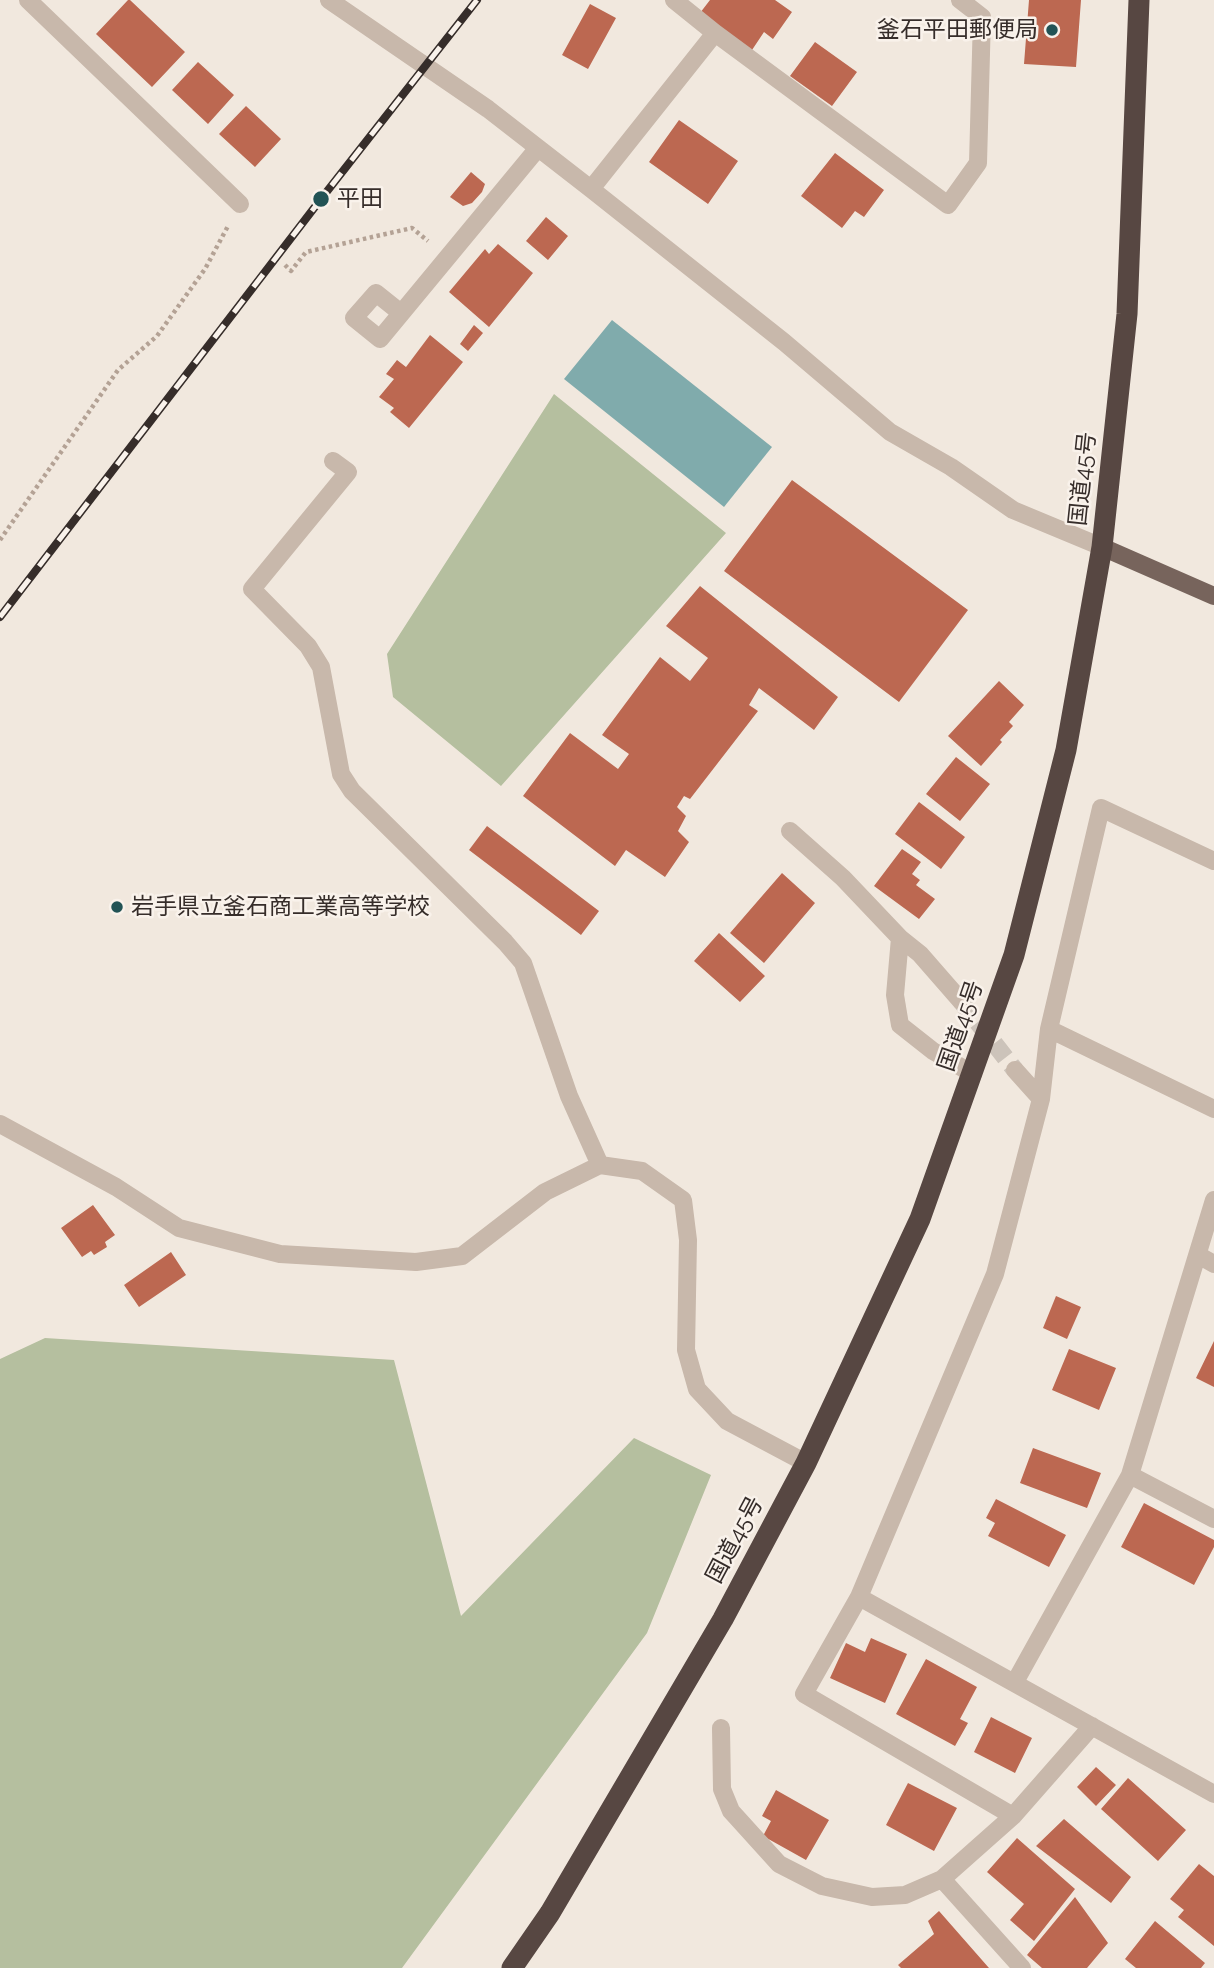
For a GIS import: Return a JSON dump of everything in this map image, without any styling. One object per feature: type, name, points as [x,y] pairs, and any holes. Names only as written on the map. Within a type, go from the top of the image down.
[{"type":"highway","name":"国道45号","points":[[512,1968],[550,1913],[723,1619],[806,1464],[920,1219],[1014,955],[1066,750],[1102,547],[1127,314],[1139,0]]},
{"type":"main road","points":[[1102,547],[1214,596]]},
{"type":"street","points":[[27,0],[240,204]]},
{"type":"street","points":[[329,0],[488,109],[784,342],[890,432],[951,467],[1013,510],[1102,547]]},
{"type":"street","points":[[674,0],[948,205],[978,163],[982,17],[960,0]]},
{"type":"street","points":[[591,189],[715,33]]},
{"type":"street","points":[[401,313],[538,148]]},
{"type":"street","points":[[333,461],[348,472],[252,589],[308,646],[321,667],[341,774],[352,791],[523,962],[569,1096],[600,1165]]},
{"type":"street","points":[[1013,1816],[804,1693],[859,1597],[995,1274],[1041,1099],[1049,1029],[1101,808],[1214,861]]},
{"type":"street","points":[[790,831],[842,878],[900,938],[920,954],[961,1001]]},
{"type":"street","points":[[900,938],[895,995],[900,1026],[933,1051],[973,1074]]},
{"type":"street","points":[[1049,1029],[1214,1109]]},
{"type":"street","points":[[1015,1070],[1041,1099]]},
{"type":"street","points":[[0,1124],[116,1187],[179,1228],[280,1254],[416,1262],[462,1256],[545,1192],[600,1165],[642,1171],[683,1200],[688,1240],[686,1350],[697,1389],[727,1422],[806,1464]]},
{"type":"street","points":[[1015,1682],[1129,1475],[1214,1200]]},
{"type":"street","points":[[1198,1255],[1214,1264]]},
{"type":"street","points":[[1129,1475],[1214,1519]]},
{"type":"street","points":[[859,1597],[1214,1794]]},
{"type":"street","points":[[721,1728],[722,1788],[727,1800],[732,1811],[779,1864],[822,1886],[872,1897],[905,1895],[942,1879],[1013,1816],[1092,1726]]},
{"type":"street","points":[[942,1879],[1022,1968]]},
{"type":"path","points":[[0,540],[118,370],[157,336],[205,269],[240,204]]},
{"type":"path","points":[[285,265],[291,271],[306,252],[412,228]]},
{"type":"green space","points":[[554,394],[726,533],[501,786],[393,697],[387,654]]},
{"type":"green space","points":[[45,1338],[394,1360],[461,1616],[634,1438],[711,1475],[647,1633],[402,1968],[0,1968],[0,1359]]},
{"type":"water","points":[[612,320],[772,447],[724,507],[564,379]]},
{"type":"building","points":[[128,0],[185,52],[152,87],[96,34]]},
{"type":"building","points":[[710,0],[775,0],[792,12],[773,39],[764,32],[752,50],[700,13]]},
{"type":"building","points":[[1029,0],[1081,0],[1076,67],[1024,64]]},
{"type":"building","points":[[590,4],[616,18],[588,69],[562,55]]},
{"type":"building","points":[[815,42],[857,72],[832,106],[790,76]]},
{"type":"building","points":[[198,62],[234,95],[208,124],[172,90]]},
{"type":"building","points":[[246,106],[281,139],[255,167],[219,134]]},
{"type":"building","points":[[679,120],[738,161],[708,204],[649,162]]},
{"type":"building","points":[[835,153],[884,190],[864,217],[855,211],[842,228],[801,196]]},
{"type":"building","points":[[471,172],[485,184],[472,203],[463,206],[450,197]]},
{"type":"building","points":[[546,217],[568,236],[548,260],[526,241]]},
{"type":"building","points":[[498,244],[533,273],[489,327],[449,292],[485,249],[489,254]]},
{"type":"building","points":[[474,325],[483,333],[468,351],[460,344]]},
{"type":"building","points":[[430,335],[463,362],[409,428],[390,412],[394,408],[379,397],[394,379],[386,374],[397,360],[406,367]]},
{"type":"building","points":[[792,480],[968,610],[899,702],[724,571]]},
{"type":"building","points":[[700,586],[838,697],[814,730],[759,688],[749,705],[758,711],[690,799],[684,796],[677,807],[686,816],[678,831],[689,842],[665,877],[626,850],[615,866],[523,796],[570,733],[618,769],[629,754],[602,735],[660,657],[690,681],[708,658],[666,626]]},
{"type":"building","points":[[999,681],[1024,705],[1009,722],[1013,726],[1000,740],[1002,742],[981,766],[948,736]]},
{"type":"building","points":[[956,757],[990,784],[960,821],[926,794]]},
{"type":"building","points":[[919,802],[965,837],[941,869],[895,834]]},
{"type":"building","points":[[487,826],[599,911],[581,935],[469,850]]},
{"type":"building","points":[[902,849],[921,862],[912,874],[920,880],[916,885],[935,899],[919,919],[874,886]]},
{"type":"building","points":[[782,873],[815,903],[764,963],[730,933]]},
{"type":"building","points":[[719,933],[765,976],[740,1002],[694,961]]},
{"type":"building","points":[[93,1205],[115,1235],[105,1242],[107,1247],[94,1255],[91,1251],[82,1257],[61,1228]]},
{"type":"building","points":[[171,1252],[186,1275],[139,1307],[124,1285]]},
{"type":"building","points":[[1056,1296],[1081,1307],[1067,1339],[1043,1328]]},
{"type":"building","points":[[1214,1341],[1214,1387],[1196,1378]]},
{"type":"building","points":[[1069,1349],[1116,1368],[1099,1410],[1052,1390]]},
{"type":"building","points":[[1033,1448],[1101,1473],[1087,1508],[1020,1483]]},
{"type":"building","points":[[996,1499],[1066,1535],[1049,1567],[988,1536],[995,1523],[986,1518]]},
{"type":"building","points":[[1144,1503],[1214,1540],[1214,1547],[1194,1585],[1121,1547]]},
{"type":"building","points":[[871,1638],[907,1654],[885,1703],[830,1678],[846,1643],[865,1652]]},
{"type":"building","points":[[926,1659],[977,1687],[960,1719],[968,1723],[955,1746],[896,1714]]},
{"type":"building","points":[[991,1717],[1032,1738],[1015,1773],[974,1752]]},
{"type":"building","points":[[1096,1767],[1116,1785],[1096,1806],[1077,1787]]},
{"type":"building","points":[[1128,1778],[1186,1830],[1158,1861],[1101,1809]]},
{"type":"building","points":[[908,1783],[957,1808],[934,1851],[886,1825]]},
{"type":"building","points":[[776,1790],[829,1820],[806,1860],[763,1836],[771,1821],[762,1816]]},
{"type":"building","points":[[1064,1819],[1131,1877],[1111,1903],[1036,1846]]},
{"type":"building","points":[[1017,1838],[1075,1889],[1034,1941],[1010,1920],[1024,1904],[987,1872]]},
{"type":"building","points":[[1199,1864],[1214,1876],[1214,1946],[1178,1917],[1184,1910],[1170,1899]]},
{"type":"building","points":[[1075,1897],[1108,1943],[1087,1968],[1042,1968],[1027,1955]]},
{"type":"building","points":[[939,1911],[989,1968],[901,1968],[898,1965],[934,1934],[928,1921]]},
{"type":"building","points":[[1155,1921],[1205,1963],[1201,1968],[1136,1968],[1125,1959]]},
{"type":"tunnel","points":[[961,1001],[1015,1070]]},
{"type":"railway","points":[[0,617],[477,0]]},
{"type":"place","name":"釜石平田郵便局","points":[[1052,30]]},
{"type":"place","name":"平田","points":[[321,199]]},
{"type":"place","name":"岩手県立釜石商工業高等学校","points":[[117,907]]}]
